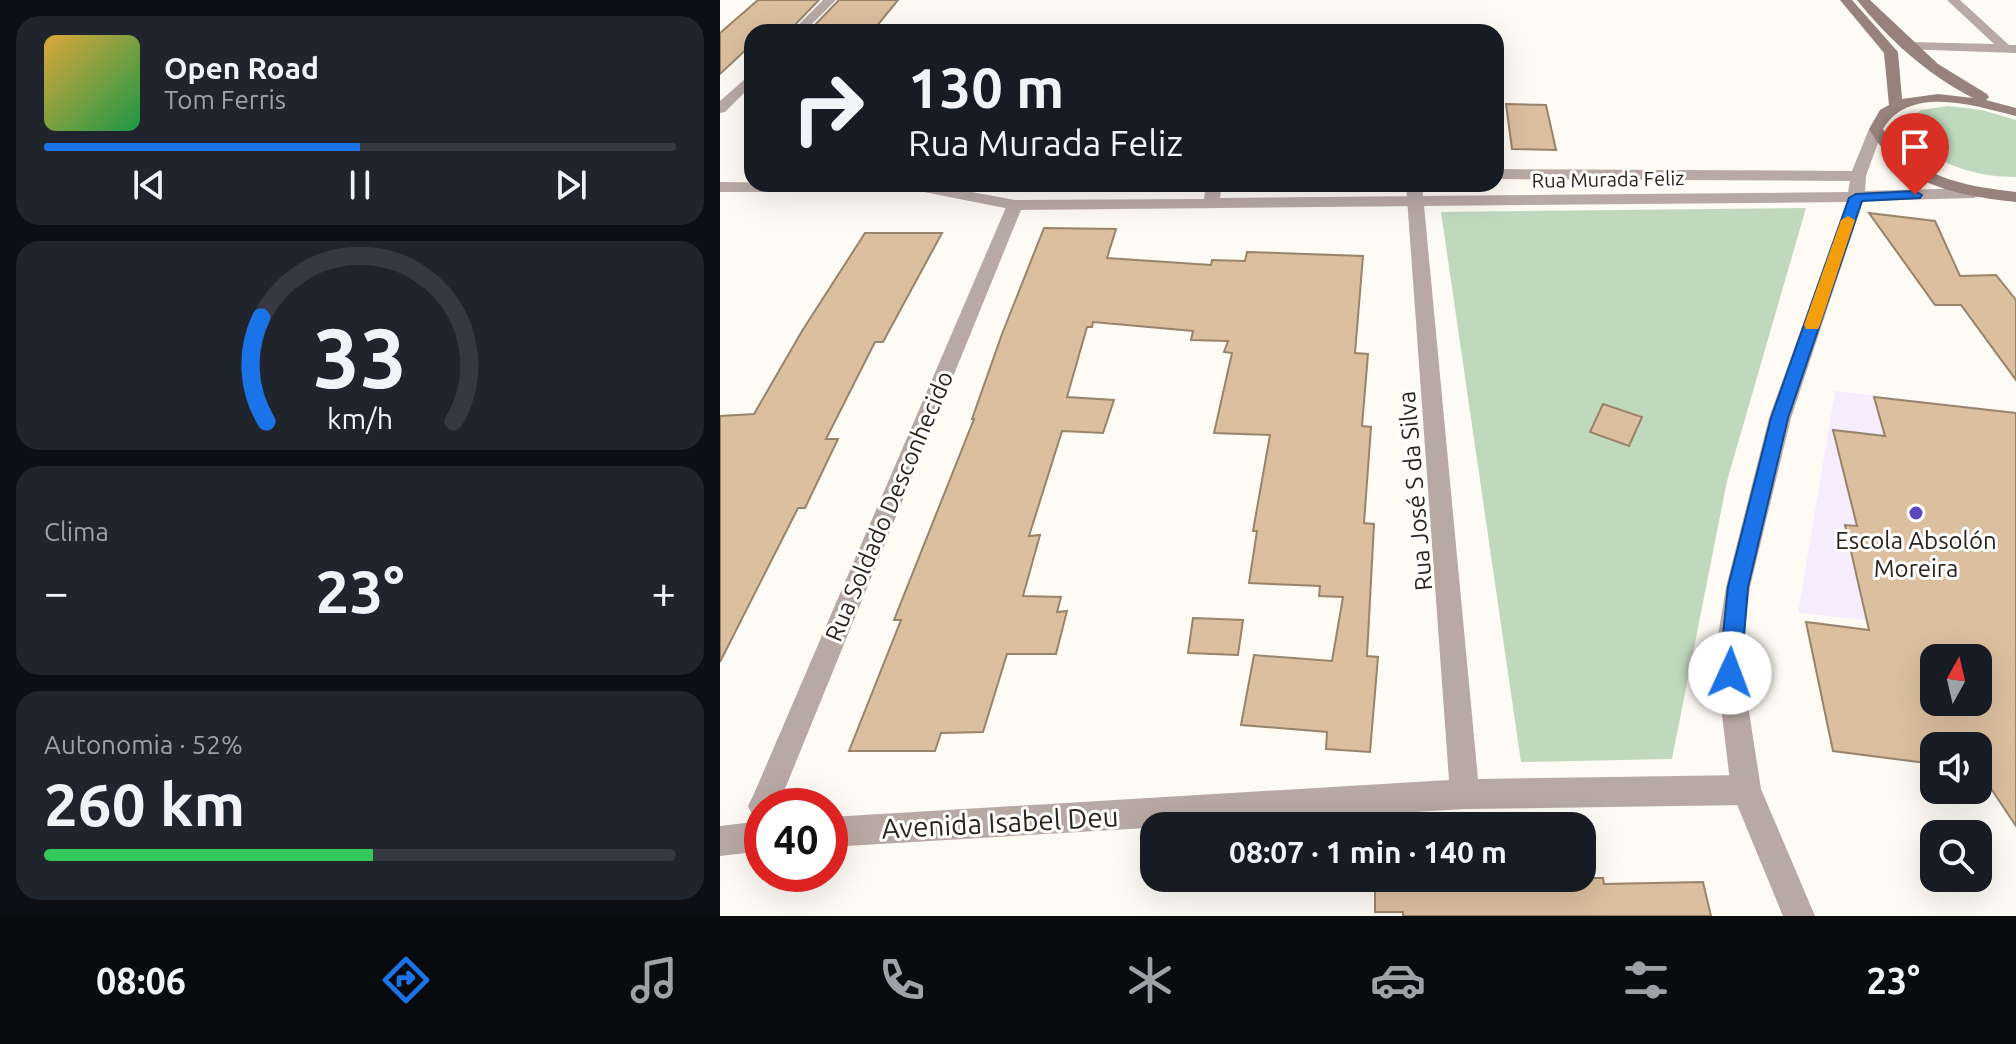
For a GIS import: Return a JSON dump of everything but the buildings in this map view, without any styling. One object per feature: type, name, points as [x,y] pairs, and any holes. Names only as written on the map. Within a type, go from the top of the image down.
[{"type":"main road","points":[[1846,0],[1891,52],[1896,105]]},
{"type":"main road","points":[[1863,0],[1907,46],[1936,70],[1969,91],[2016,112]]},
{"type":"main road","points":[[2016,112],[1950,98],[1920,99],[1896,105],[1881,115],[1876,129],[1884,146],[1904,164],[1936,180],[1974,193],[2016,197]]},
{"type":"street","points":[[805,24],[830,0]]},
{"type":"street","points":[[1953,0],[2011,49]]},
{"type":"street","points":[[1907,46],[2011,49]]},
{"type":"street","points":[[720,109],[744,85]]},
{"type":"street","points":[[1799,916],[1746,790],[1730,673],[1738,587],[1780,418],[1876,129]]},
{"type":"street","name":"Rua Murada Feliz","points":[[1504,174],[1974,193]]},
{"type":"street","name":"Rua Murada Feliz","points":[[720,187],[744,187]]},
{"type":"street","name":"Rua Murada Feliz","points":[[946,192],[1015,205],[1211,204],[1416,194],[1857,187]]},
{"type":"street","points":[[1211,204],[1213,192]]},
{"type":"street","name":"Rua José S da Silva","points":[[1416,194],[1465,794]]},
{"type":"street","name":"Rua Soldado Desconhecido","points":[[770,788],[1015,205]]},
{"type":"street","name":"Avenida Isabel Deu","points":[[848,831],[1465,794],[1746,790]]},
{"type":"street","points":[[720,841],[744,838]]},
{"type":"shaded area","name":"Escola Absolón Moreira","points":[[1835,391],[2016,412],[2016,635],[1798,613]]},
{"type":"green space","points":[[1948,106],[1982,110],[2016,120],[2016,177],[1986,175],[1958,168],[1932,155],[1908,137],[1907,121],[1921,110]]},
{"type":"green space","points":[[1806,208],[1727,481],[1672,759],[1521,762],[1441,212]]},
{"type":"slow traffic","points":[[1812,325],[1848,220]]},
{"type":"place","name":"Escola Absolón Moreira","points":[[1916,513]]},
{"type":"route","points":[[1730,673],[1731,636],[1738,587],[1780,418],[1856,198],[1915,195]]}]
